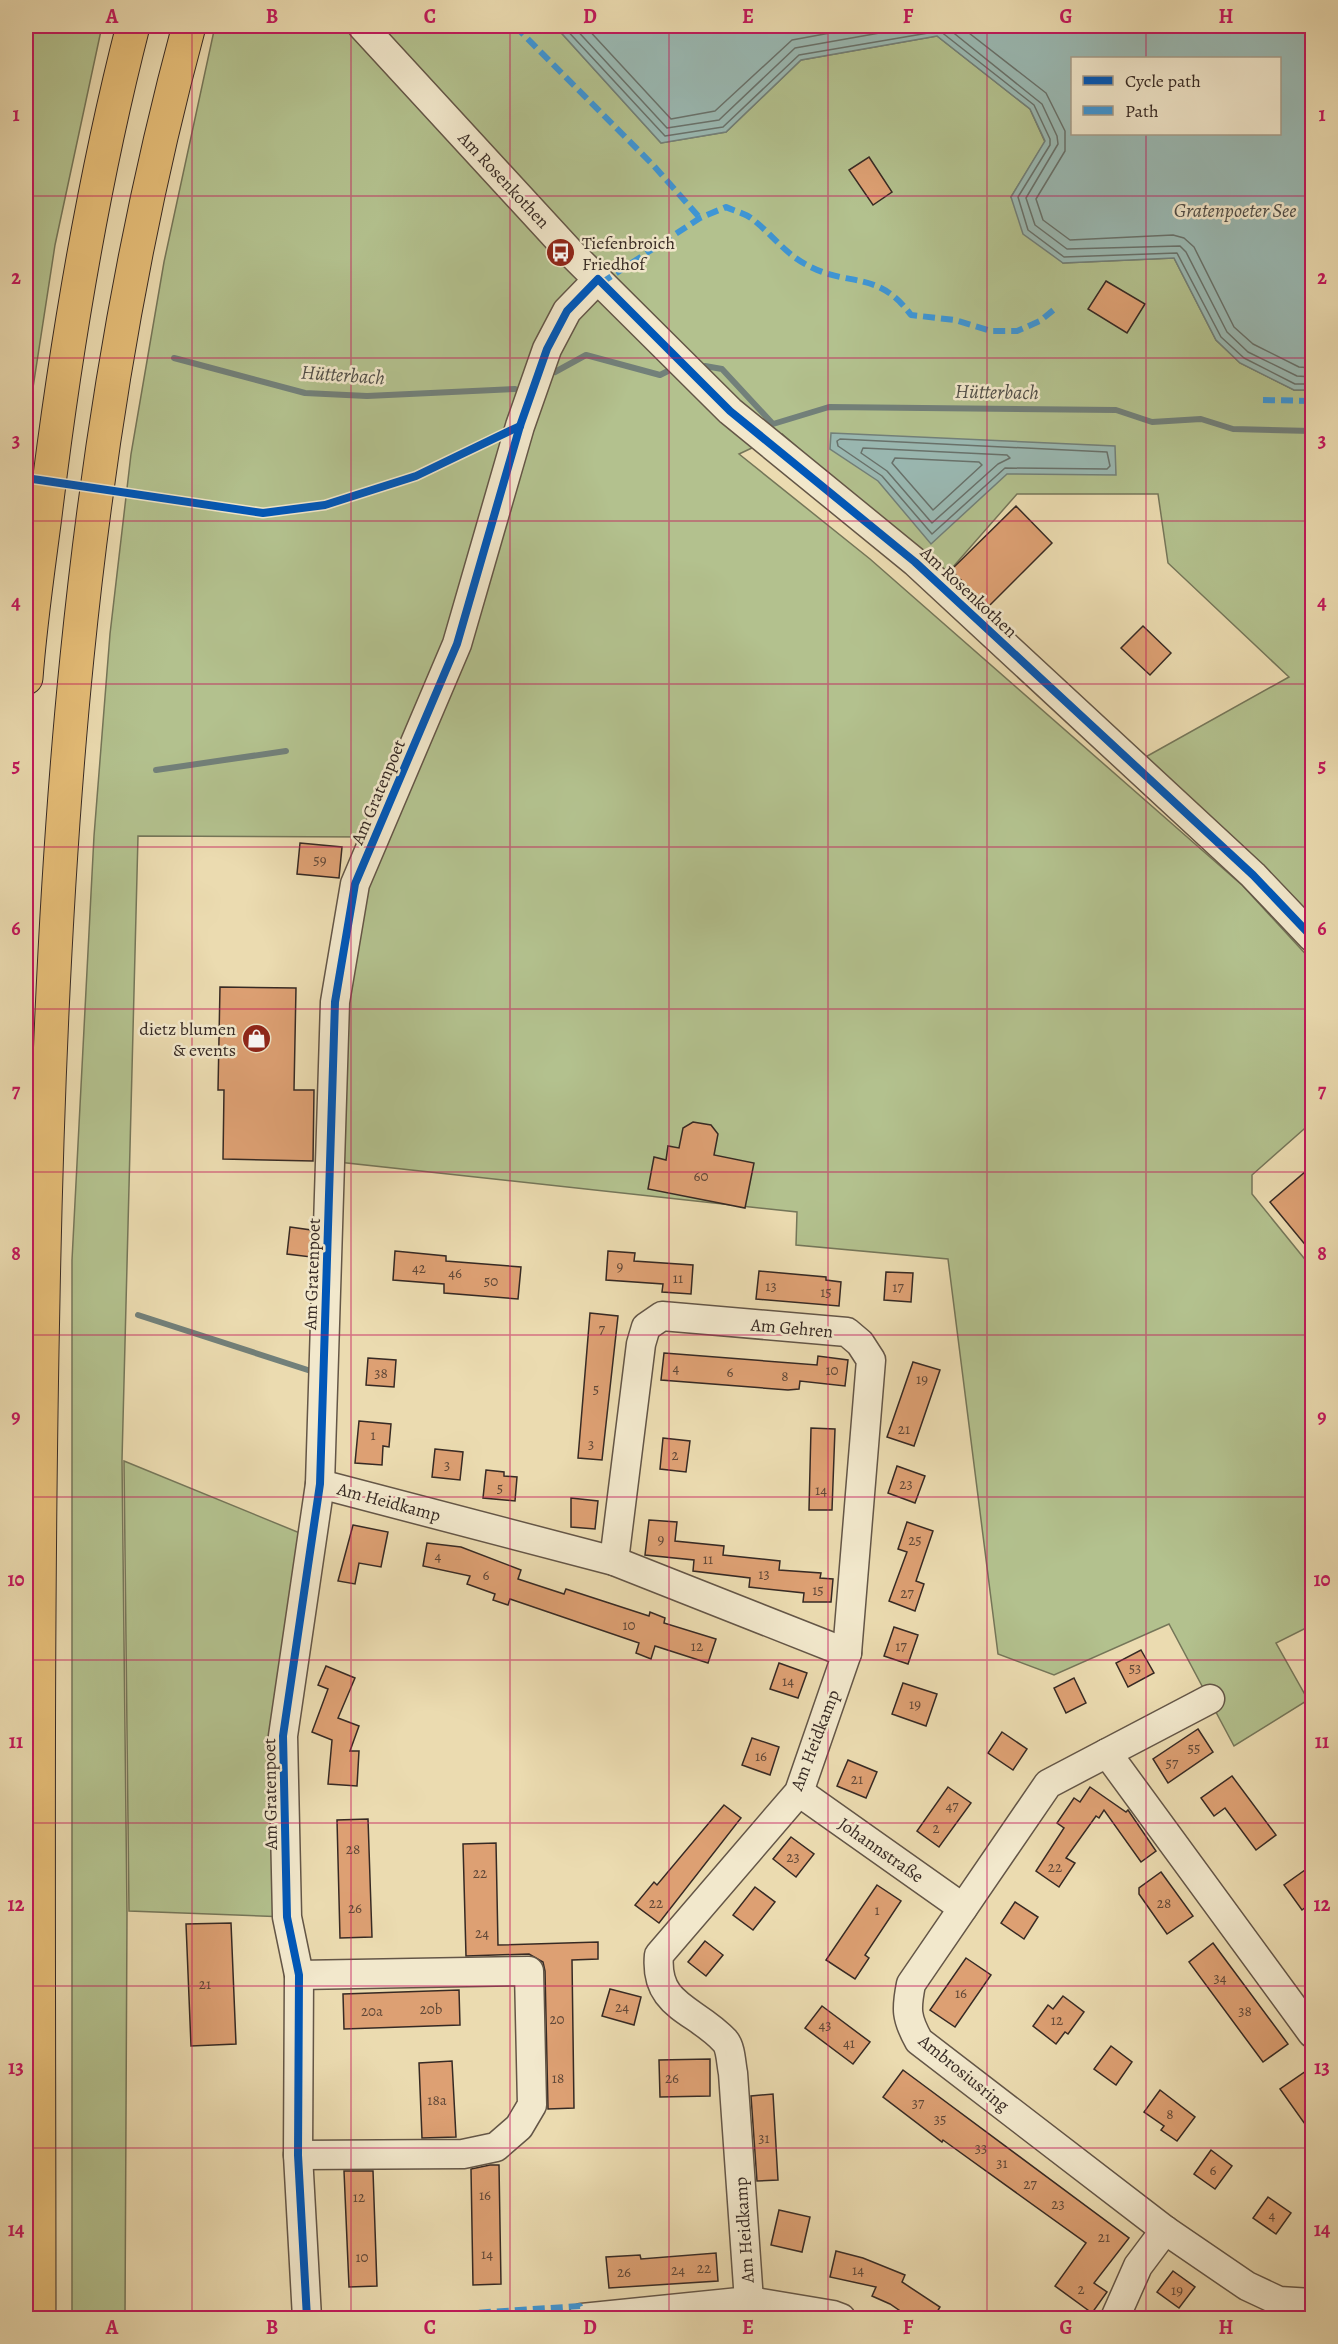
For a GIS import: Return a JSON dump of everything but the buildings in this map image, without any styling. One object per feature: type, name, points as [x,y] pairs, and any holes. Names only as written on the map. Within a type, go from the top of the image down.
[{"type":"highway","points":[[26,678],[55,434],[84,255],[114,99],[133,26]]},
{"type":"highway","points":[[39,2319],[40,1444],[46,1149],[59,885],[76,678],[102,444],[130,278],[161,128],[189,26]]},
{"type":"street","name":"Am Rosenkothen","points":[[362,26],[598,279],[730,411],[915,562],[1253,875],[1312,937]]},
{"type":"street","name":"Am Gratenpoet","points":[[307,2319],[298,2155],[299,1975],[287,1917],[284,1736],[320,1484],[335,1002],[355,884],[457,644],[520,426],[547,349],[567,311],[598,279]]},
{"type":"street","name":"Am Gehren","points":[[614,1561],[641,1344],[646,1327],[662,1316],[847,1332],[860,1343],[871,1360],[847,1653]]},
{"type":"street","name":"Am Heidkamp","points":[[320,1484],[614,1561],[847,1653],[799,1792],[659,1955],[657,1971],[664,1992],[727,2043],[733,2073],[749,2301]]},
{"type":"street","name":"Ambrosiusring","points":[[1210,1699],[1048,1784],[911,1984],[906,2008],[910,2025],[919,2041],[1165,2230],[1247,2286],[1279,2301],[1312,2303]]},
{"type":"street","points":[[1107,1753],[1312,2033]]},
{"type":"street","name":"Johannstraße","points":[[799,1792],[963,1908]]},
{"type":"street","points":[[298,2155],[463,2154],[485,2150],[496,2147],[519,2127],[532,2105],[529,1971],[299,1975]]},
{"type":"street","points":[[1115,2319],[1138,2266],[1165,2230]]},
{"type":"street","points":[[582,2319],[749,2301],[834,2315],[841,2319]]},
{"type":"green space","points":[[26,26],[102,26],[55,245],[26,433]]},
{"type":"green space","points":[[215,26],[555,26],[661,143],[726,132],[801,60],[937,36],[1030,109],[1045,142],[1011,197],[1063,263],[1174,258],[1216,340],[1240,363],[1294,390],[1312,390],[1312,923],[1142,759],[1289,677],[1168,563],[1158,494],[1017,494],[945,576],[782,434],[739,454],[870,559],[1243,886],[1312,961],[1312,1122],[1252,1175],[1252,1194],[1312,1268],[1312,1625],[1276,1643],[1308,1700],[1234,1746],[1169,1624],[1054,1675],[998,1654],[948,1259],[796,1245],[797,1212],[338,1162],[345,1002],[362,886],[465,648],[541,407],[370,837],[138,836],[122,1460],[127,1913],[125,2318],[72,2318],[72,1260],[94,836],[110,634],[131,454],[164,262]]},
{"type":"green space","points":[[124,1461],[312,1538],[283,1736],[287,1917],[129,1911]]},
{"type":"water","name":"Gratenpoeter See","points":[[555,26],[1312,26],[1312,390],[1294,390],[1240,363],[1216,340],[1174,258],[1063,263],[1023,234],[1011,197],[1045,141],[1030,109],[937,36],[801,60],[726,132],[661,143]]},
{"type":"water","points":[[831,433],[1115,446],[1116,475],[1007,474],[931,544],[878,481],[830,449]]},
{"type":"waterway","name":"Hütterbach","points":[[555,372],[586,355],[660,375],[668,371]]},
{"type":"waterway","name":"Hütterbach","points":[[174,358],[305,393],[367,396],[515,389]]},
{"type":"waterway","name":"Hütterbach","points":[[705,366],[722,369],[773,424],[829,407],[1116,410],[1152,422],[1201,419],[1233,429],[1312,431]]},
{"type":"waterway","points":[[156,770],[286,751]]},
{"type":"waterway","points":[[138,1315],[314,1372]]},
{"type":"marked path","points":[[515,26],[653,165],[700,218]]},
{"type":"marked path","points":[[601,283],[700,218],[726,207],[751,218],[791,255],[807,265],[822,272],[874,285],[886,291],[911,315],[955,320],[991,331],[1017,331],[1040,321],[1057,307]]},
{"type":"marked path","points":[[1263,400],[1312,401]]},
{"type":"marked path","points":[[443,2315],[580,2306],[585,2317]]},
{"type":"marked path","points":[[650,2310],[650,2318]]},
{"type":"cycle path","points":[[307,2318],[298,2155],[299,1975],[287,1917],[283,1736],[320,1484],[335,1002],[355,884],[457,644],[520,426],[547,349],[567,311],[598,279],[730,411],[915,562],[1253,875],[1312,937]]},
{"type":"cycle path","points":[[26,478],[263,513],[325,505],[416,476],[520,426]]},
{"type":"place","name":"Tiefenbroich Friedhof","points":[[561,253]]},
{"type":"place","name":"dietz blumen & events","points":[[257,1039]]}]
